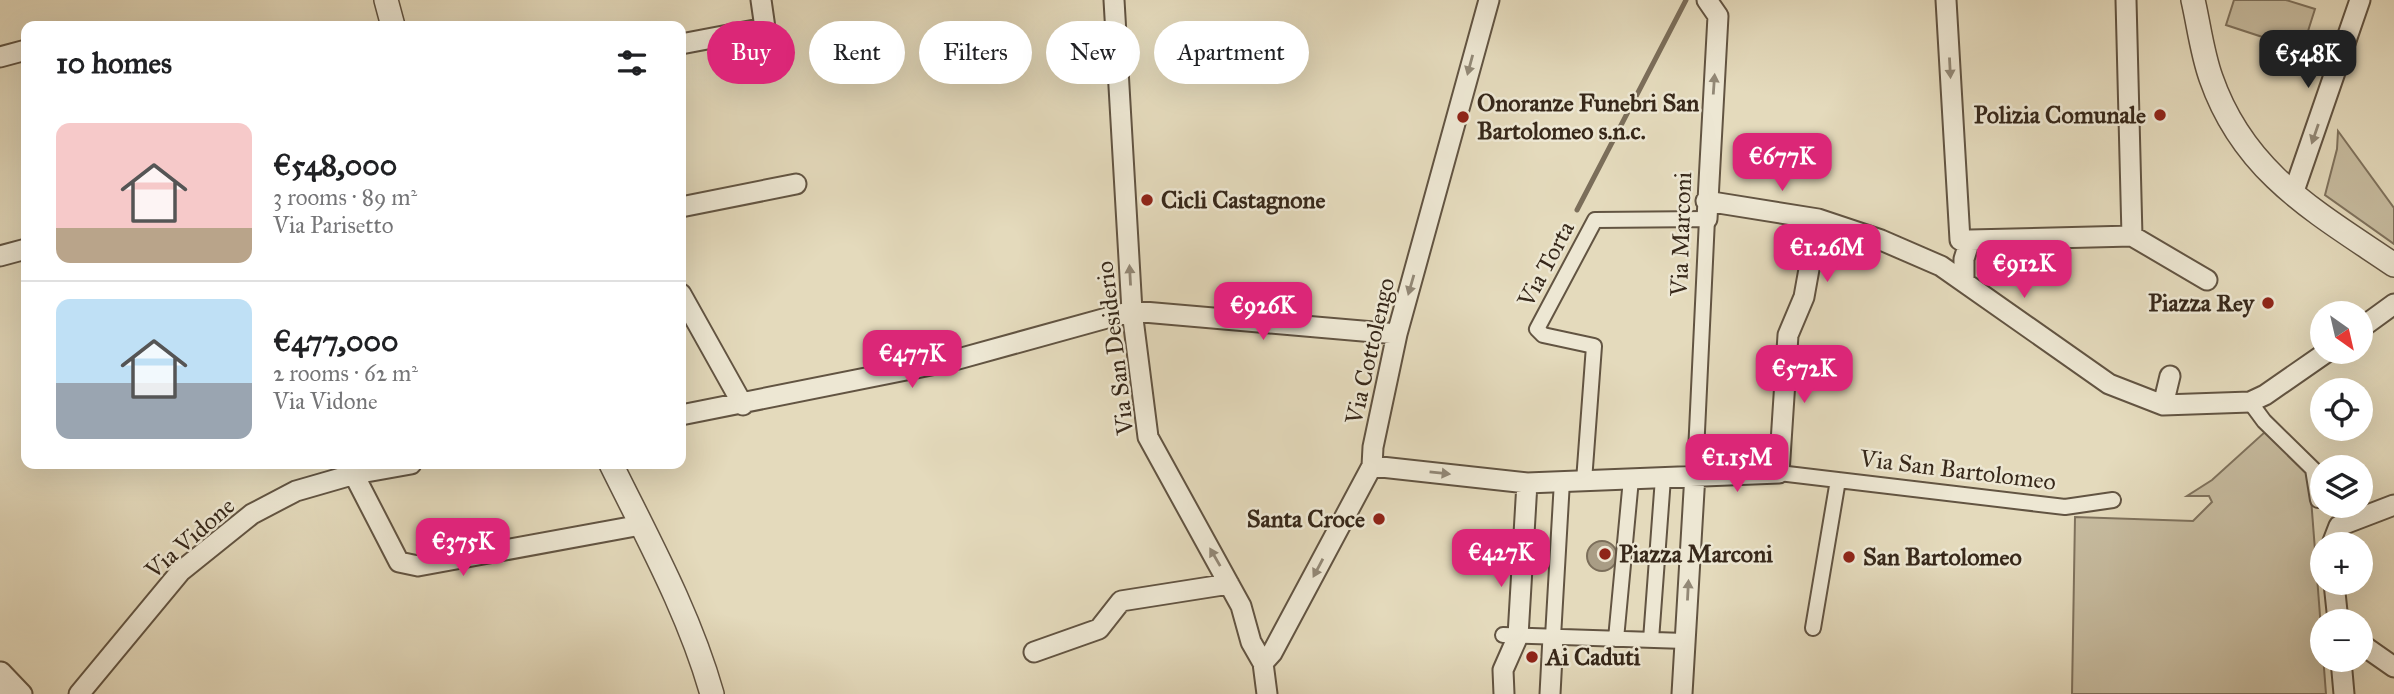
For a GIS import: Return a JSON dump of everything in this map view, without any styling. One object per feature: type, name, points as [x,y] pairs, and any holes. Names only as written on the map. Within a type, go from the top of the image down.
[{"type":"street","points":[[386,0],[392,21]]},
{"type":"street","points":[[686,43],[765,28],[761,0]]},
{"type":"street","name":"Via San Desiderio","points":[[1114,0],[1132,311],[1148,437],[1241,606],[1251,642],[1263,663]]},
{"type":"street","name":"Via Cottolengo","points":[[1263,663],[1272,653],[1372,466],[1373,447],[1397,334],[1489,0]]},
{"type":"street","name":"Via Marconi","points":[[1695,474],[1706,210],[1718,16],[1707,0]]},
{"type":"street","points":[[1946,0],[1965,240],[1964,281]]},
{"type":"street","points":[[2126,0],[2132,236]]},
{"type":"street","points":[[2193,0],[2211,78],[2232,125],[2265,171],[2394,265]]},
{"type":"street","points":[[2293,194],[2360,0]]},
{"type":"street","points":[[0,57],[21,51]]},
{"type":"street","points":[[686,206],[796,184]]},
{"type":"street","points":[[1706,210],[1818,219],[1881,240],[1941,266],[2109,384],[2162,405],[2250,402],[2265,395],[2310,364]]},
{"type":"street","name":"Via Torta","points":[[1584,481],[1594,346],[1543,335],[1536,330],[1595,220],[1706,210]]},
{"type":"street","points":[[1372,466],[1527,483],[1663,478],[1695,474],[1779,473],[1788,335],[1804,297],[1818,219]]},
{"type":"street","points":[[1813,246],[1847,230]]},
{"type":"street","points":[[1965,240],[2132,236],[2207,280]]},
{"type":"street","points":[[1941,266],[1952,258],[1965,240]]},
{"type":"street","points":[[0,256],[21,250]]},
{"type":"street","points":[[686,303],[743,405]]},
{"type":"street","points":[[2373,319],[2394,304]]},
{"type":"street","points":[[686,414],[743,405],[951,361],[1132,311],[1397,334]]},
{"type":"street","points":[[2162,405],[2170,376]]},
{"type":"street","points":[[2250,402],[2264,421],[2310,466]]},
{"type":"street","points":[[352,469],[399,562],[418,566],[641,525]]},
{"type":"street","name":"Via Vidone","points":[[79,694],[181,571],[278,498],[352,469]]},
{"type":"street","points":[[613,469],[701,656],[712,694]]},
{"type":"street","name":"Via San Bartolomeo","points":[[1779,473],[2065,507],[2113,500]]},
{"type":"street","points":[[1682,694],[1695,474]]},
{"type":"street","points":[[1651,640],[1663,478]]},
{"type":"street","points":[[1616,639],[1631,479]]},
{"type":"street","name":"Via San Bartolomeo","points":[[1812,628],[1838,480]]},
{"type":"street","points":[[1550,694],[1562,481]]},
{"type":"street","points":[[1504,694],[1503,670],[1511,635],[1527,483]]},
{"type":"street","points":[[2337,532],[2339,526],[2394,505]]},
{"type":"street","points":[[1034,652],[1099,629],[1121,601],[1229,583]]},
{"type":"street","points":[[1511,635],[1651,640],[1684,649]]},
{"type":"street","points":[[2373,652],[2394,667]]},
{"type":"street","points":[[1263,663],[1267,694]]},
{"type":"street","points":[[1,670],[6,694]]},
{"type":"street","points":[[1,670],[22,694]]},
{"type":"street","points":[[2342,672],[2344,694]]},
{"type":"shaded area","points":[[2234,0],[2286,0],[2315,9],[2302,50],[2226,25]]},
{"type":"shaded area","points":[[2338,131],[2394,208],[2394,244],[2325,195],[2337,149]]},
{"type":"shaded area","points":[[2266,431],[2309,472],[2310,518],[2313,518],[2314,532],[2310,532],[2310,595],[2318,595],[2319,609],[2310,609],[2310,672],[2324,672],[2326,694],[2072,694],[2075,517],[2193,521],[2212,502],[2209,496],[2187,496],[2212,480]]},
{"type":"shaded area","points":[[1602,541],[1613,545],[1617,556],[1613,567],[1602,571],[1591,567],[1587,556],[1591,545]]},
{"type":"waterway","points":[[1577,210],[1686,0]]},
{"type":"place","name":"Polizia Comunale","points":[[2160,115]]},
{"type":"place","name":"Onoranze Funebri San Bartolomeo s.n.c.","points":[[1463,117]]},
{"type":"place","name":"Cicli Castagnone","points":[[1147,200]]},
{"type":"place","name":"Piazza Rey","points":[[2268,303]]},
{"type":"place","name":"Santa Croce","points":[[1379,519]]},
{"type":"place","name":"Piazza Marconi","points":[[1605,554]]},
{"type":"place","name":"San Bartolomeo","points":[[1849,557]]},
{"type":"place","name":"Ai Caduti","points":[[1532,657]]}]
